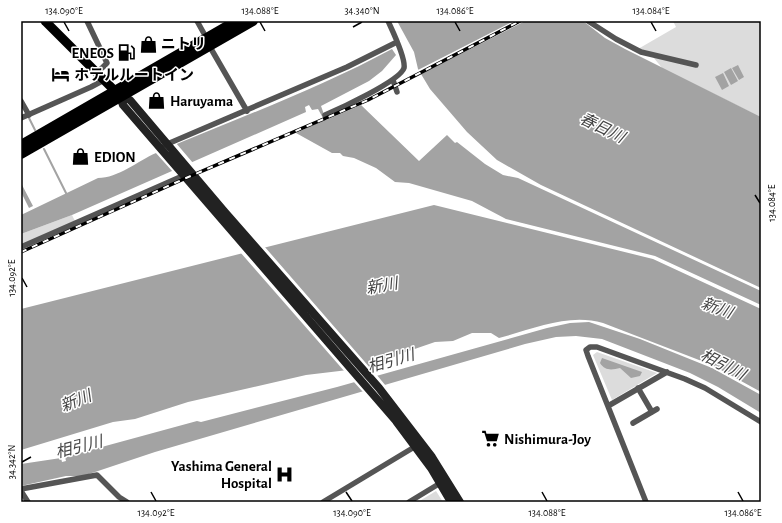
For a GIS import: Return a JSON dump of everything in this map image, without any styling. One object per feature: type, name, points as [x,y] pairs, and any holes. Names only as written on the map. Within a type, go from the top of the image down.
[{"type":"highway","points":[[208,43],[236,21]]},
{"type":"highway","points":[[21,146],[118,94],[208,43],[253,21]]},
{"type":"highway","points":[[21,154],[118,94]]},
{"type":"main road","points":[[46,21],[118,94]]},
{"type":"street","points":[[87,21],[107,63],[97,73]]},
{"type":"street","points":[[197,21],[247,111]]},
{"type":"street","points":[[325,116],[393,80],[404,67],[397,42],[388,21]]},
{"type":"street","points":[[588,21],[616,40],[641,52],[696,65]]},
{"type":"street","points":[[164,147],[346,67],[397,42]]},
{"type":"street","points":[[21,118],[104,80]]},
{"type":"street","points":[[393,80],[397,92]]},
{"type":"street","points":[[118,94],[130,100],[164,147],[220,213],[418,438],[443,482],[451,502]]},
{"type":"street","points":[[21,101],[28,115]]},
{"type":"street","points":[[21,247],[185,171]]},
{"type":"street","points":[[646,502],[586,353],[590,347],[597,347],[667,372],[705,388],[761,422]]},
{"type":"street","points":[[608,406],[667,372]]},
{"type":"street","points":[[633,423],[654,410],[638,388]]},
{"type":"street","points":[[375,389],[443,482],[460,502]]},
{"type":"street","points":[[323,502],[416,446]]},
{"type":"street","points":[[28,502],[21,490],[97,475],[127,502]]},
{"type":"street","points":[[409,502],[443,482]]},
{"type":"shaded area","points":[[673,21],[761,21],[761,117],[663,69],[653,57],[638,49],[676,27]]},
{"type":"shaded area","points":[[72,215],[75,221],[21,245],[21,234]]},
{"type":"shaded area","points":[[597,352],[657,373],[612,400],[593,355]]},
{"type":"shaded area","points":[[436,491],[443,502],[418,502]]},
{"type":"water","name":"春日川","points":[[397,21],[583,21],[605,38],[625,49],[761,117],[761,288],[541,185],[497,160],[467,132],[430,89],[418,69],[414,52]]},
{"type":"water","points":[[392,49],[396,55],[382,71],[369,81],[321,106],[326,120],[361,105],[419,161],[447,135],[455,143],[457,142],[485,164],[503,175],[518,178],[761,291],[761,305],[655,256],[506,219],[472,201],[409,183],[395,182],[376,168],[354,158],[343,156],[340,153],[332,153],[296,133],[324,120],[318,109],[312,110],[309,105],[305,107],[306,112],[72,215],[21,234],[21,215],[98,178],[113,175],[156,153],[305,91]]},
{"type":"water","points":[[738,65],[744,77],[739,80],[732,68]]},
{"type":"water","points":[[731,68],[738,81],[731,85],[724,72]]},
{"type":"water","points":[[723,73],[729,86],[722,90],[715,77]]},
{"type":"water","points":[[21,183],[33,206],[29,208],[21,192]]},
{"type":"water","points":[[434,205],[653,259],[761,309],[761,392],[712,365],[603,323],[590,320],[564,321],[551,323],[499,338],[491,333],[472,333],[453,341],[435,342],[400,354],[373,367],[306,375],[188,402],[135,419],[113,422],[21,450],[21,309]]},
{"type":"water","points":[[589,322],[640,339],[712,368],[761,395],[761,413],[718,387],[690,373],[602,339],[576,336],[556,337],[525,344],[155,452],[83,476],[66,476],[21,486],[21,464],[61,458],[62,462],[66,461],[65,457],[197,421],[201,422],[337,387],[547,328],[570,323]]},
{"type":"water","points":[[602,358],[642,372],[640,376],[631,378],[620,368],[606,369],[600,363]]},
{"type":"pier","points":[[514,21],[525,21],[419,75],[416,71]]},
{"type":"pier","points":[[176,143],[193,163],[173,172],[155,152]]},
{"type":"pier","points":[[264,246],[371,369],[345,372],[240,252]]},
{"type":"pier","points":[[376,374],[386,386],[363,392],[353,381]]},
{"type":"waterway","points":[[29,118],[35,130]]},
{"type":"waterway","points":[[44,149],[67,195]]},
{"type":"railway","points":[[21,252],[186,178],[368,100],[520,21]]},
{"type":"place","name":"ニトリ","points":[[148,44]]},
{"type":"place","name":"ENEOS","points":[[127,53]]},
{"type":"place","name":"ホテルルートイン","points":[[61,75]]},
{"type":"place","name":"Haruyama","points":[[157,101]]},
{"type":"place","name":"EDION","points":[[81,157]]},
{"type":"place","name":"Nishimura-Joy","points":[[491,439]]},
{"type":"place","name":"Yashima General Hospital","points":[[285,475]]},
{"type":"water label","name":"新川","points":[[382,286]]},
{"type":"water label","name":"新川","points":[[717,308]]},
{"type":"water label","name":"相引川","points":[[391,361]]},
{"type":"water label","name":"相引川","points":[[723,365]]},
{"type":"water label","name":"新川","points":[[76,401]]},
{"type":"water label","name":"相引川","points":[[79,447]]}]
